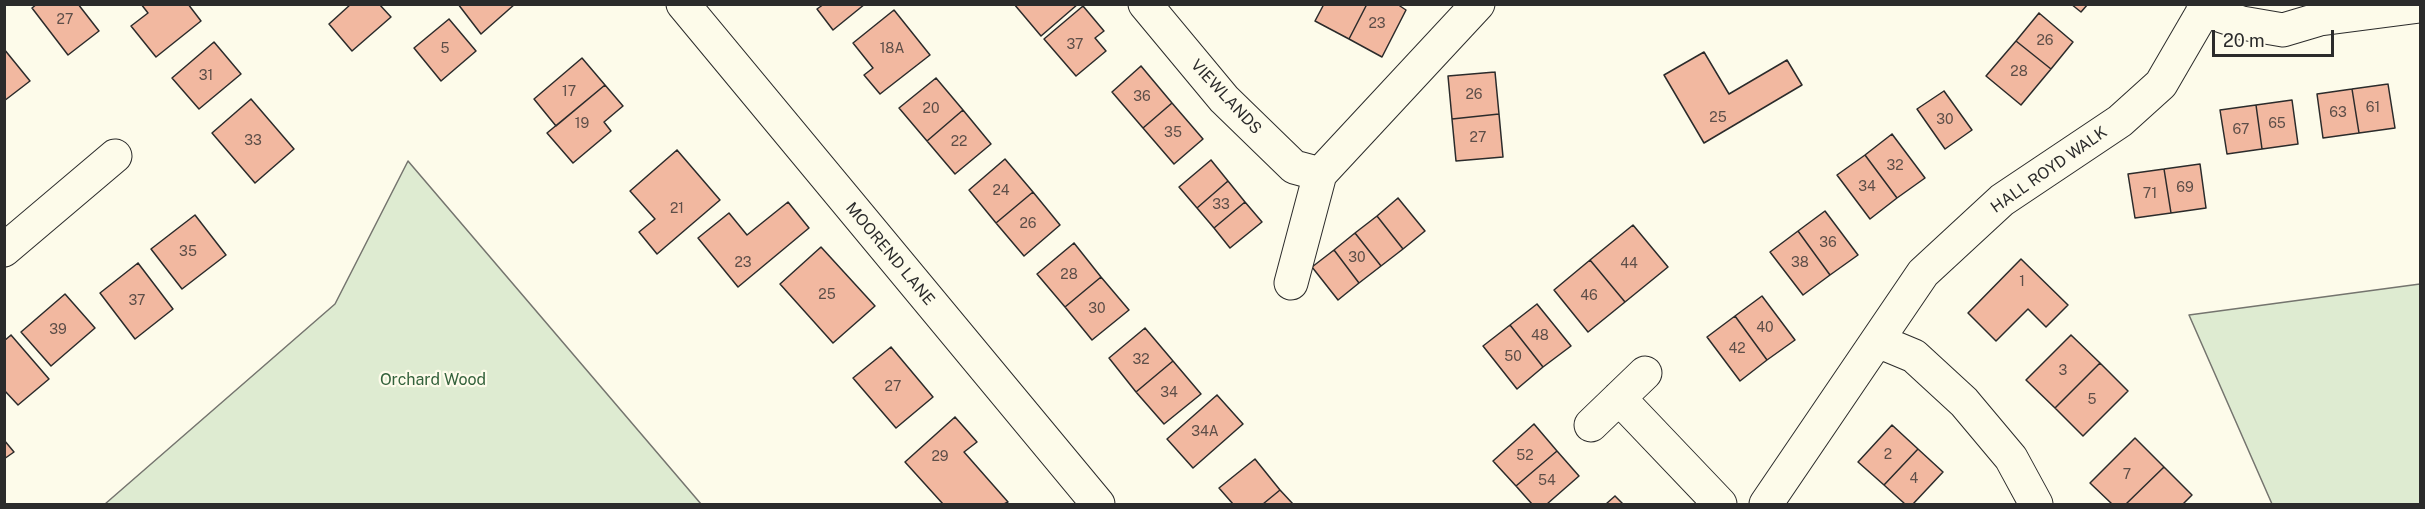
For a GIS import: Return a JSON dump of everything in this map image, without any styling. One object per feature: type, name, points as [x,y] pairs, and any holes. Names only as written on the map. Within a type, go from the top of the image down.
[{"type":"street","name":"VIEWLANDS","points":[[1145,4],[1224,99],[1294,167],[1320,174]]},
{"type":"street","points":[[1291,283],[1320,174],[1478,4]]},
{"type":"street","name":"HALL ROYD WALK","points":[[1766,504],[1923,273],[1964,232],[2002,200],[2120,121],[2161,84],[2204,7],[2242,23],[2283,30],[2320,19],[2421,6]]},
{"type":"street","name":"MOOREND LANE","points":[[695,9],[1098,504]]},
{"type":"street","points":[[4,250],[115,156]]},
{"type":"street","points":[[1878,340],[1914,356],[1964,402],[2011,458],[2036,504]]},
{"type":"street","points":[[1592,424],[1645,373]]},
{"type":"street","points":[[1619,398],[1720,504]]},
{"type":"green space","name":"Orchard Wood","points":[[408,161],[701,504],[105,504],[335,304]]},
{"type":"green space","points":[[2420,284],[2420,504],[2272,504],[2189,315]]},
{"type":"building","points":[[37,4],[78,4],[99,31],[68,55],[32,8]]},
{"type":"building","points":[[141,4],[188,4],[201,21],[156,57],[131,26],[148,13]]},
{"type":"building","points":[[351,4],[379,4],[391,17],[352,51],[329,24]]},
{"type":"building","points":[[458,4],[515,4],[481,34]]},
{"type":"building","points":[[824,4],[865,4],[833,30],[817,9]]},
{"type":"building","points":[[1014,4],[1078,4],[1041,36]]},
{"type":"building","points":[[1324,4],[1367,4],[1349,39],[1315,21]]},
{"type":"building","points":[[1367,4],[1397,4],[1406,10],[1382,57],[1349,39]]},
{"type":"building","points":[[2071,4],[2088,4],[2081,12]]},
{"type":"building","points":[[1083,6],[1104,31],[1095,38],[1106,51],[1076,76],[1044,39]]},
{"type":"building","points":[[894,10],[930,55],[880,94],[864,75],[873,68],[853,43]]},
{"type":"building","points":[[2039,13],[2073,42],[2051,69],[2016,41]]},
{"type":"building","points":[[449,19],[476,51],[441,81],[414,48]]},
{"type":"building","points":[[2016,41],[2051,69],[2021,105],[1986,76]]},
{"type":"building","points":[[214,42],[241,74],[199,109],[172,78]]},
{"type":"building","points":[[4,49],[30,81],[4,101]]},
{"type":"building","points":[[1704,52],[1729,94],[1787,60],[1802,85],[1704,143],[1664,75]]},
{"type":"building","points":[[582,58],[605,85],[556,126],[534,99]]},
{"type":"building","points":[[1141,66],[1172,103],[1143,128],[1112,92]]},
{"type":"building","points":[[1495,72],[1499,114],[1452,119],[1448,76]]},
{"type":"building","points":[[936,78],[963,110],[927,141],[899,108]]},
{"type":"building","points":[[2388,84],[2395,128],[2359,133],[2352,89]]},
{"type":"building","points":[[605,85],[623,106],[604,122],[611,131],[573,163],[547,133]]},
{"type":"building","points":[[2352,89],[2359,133],[2323,138],[2317,94]]},
{"type":"building","points":[[1944,91],[1972,130],[1945,149],[1917,109]]},
{"type":"building","points":[[251,99],[294,149],[255,183],[212,133]]},
{"type":"building","points":[[2292,100],[2298,144],[2262,149],[2256,105]]},
{"type":"building","points":[[1172,103],[1203,139],[1174,164],[1143,128]]},
{"type":"building","points":[[2256,105],[2262,149],[2227,154],[2220,110]]},
{"type":"building","points":[[963,110],[991,144],[955,174],[927,141]]},
{"type":"building","points":[[1499,114],[1503,157],[1456,161],[1452,119]]},
{"type":"building","points":[[1892,134],[1925,178],[1897,198],[1865,155]]},
{"type":"building","points":[[677,150],[720,200],[657,254],[639,232],[655,219],[630,191]]},
{"type":"building","points":[[1865,155],[1897,198],[1870,219],[1837,175]]},
{"type":"building","points":[[1005,159],[1033,192],[996,223],[969,190]]},
{"type":"building","points":[[1211,160],[1228,181],[1197,208],[1179,187]]},
{"type":"building","points":[[2200,164],[2206,208],[2171,213],[2164,169]]},
{"type":"building","points":[[2164,169],[2171,213],[2135,218],[2128,174]]},
{"type":"building","points":[[1228,181],[1245,202],[1214,228],[1197,208]]},
{"type":"building","points":[[1033,192],[1060,225],[1024,256],[996,223]]},
{"type":"building","points":[[1398,198],[1425,231],[1403,249],[1377,216]]},
{"type":"building","points":[[788,202],[809,228],[738,287],[698,238],[729,213],[747,235]]},
{"type":"building","points":[[1245,202],[1262,222],[1230,248],[1214,228]]},
{"type":"building","points":[[1825,211],[1858,255],[1830,275],[1798,231]]},
{"type":"building","points":[[195,215],[226,255],[182,289],[151,249]]},
{"type":"building","points":[[1377,216],[1403,249],[1381,266],[1355,233]]},
{"type":"building","points":[[1633,225],[1668,267],[1625,302],[1590,260]]},
{"type":"building","points":[[1798,231],[1830,275],[1803,295],[1770,252]]},
{"type":"building","points":[[1355,233],[1381,266],[1359,283],[1334,250]]},
{"type":"building","points":[[1074,243],[1101,277],[1065,307],[1037,274]]},
{"type":"building","points":[[821,247],[875,306],[833,343],[780,284]]},
{"type":"building","points":[[1334,250],[1359,283],[1338,300],[1312,267]]},
{"type":"building","points":[[2021,259],[2068,305],[2046,327],[2028,309],[1996,341],[1968,313]]},
{"type":"building","points":[[1590,260],[1625,302],[1588,332],[1554,290]]},
{"type":"building","points":[[138,263],[173,309],[135,339],[100,293]]},
{"type":"building","points":[[1101,277],[1129,310],[1092,340],[1065,307]]},
{"type":"building","points":[[65,294],[95,328],[51,366],[21,332]]},
{"type":"building","points":[[1762,296],[1795,340],[1767,360],[1735,316]]},
{"type":"building","points":[[1537,304],[1571,346],[1543,367],[1510,325]]},
{"type":"building","points":[[1735,316],[1767,360],[1740,381],[1707,337]]},
{"type":"building","points":[[1510,325],[1543,367],[1517,389],[1483,346]]},
{"type":"building","points":[[1145,328],[1173,361],[1136,392],[1109,358]]},
{"type":"building","points":[[11,335],[49,379],[18,405],[4,390],[4,341]]},
{"type":"building","points":[[2071,335],[2100,363],[2055,408],[2026,380]]},
{"type":"building","points":[[891,347],[933,397],[896,428],[853,378]]},
{"type":"building","points":[[1173,361],[1201,394],[1164,424],[1136,392]]},
{"type":"building","points":[[2100,363],[2128,391],[2083,436],[2055,408]]},
{"type":"building","points":[[1217,395],[1243,424],[1193,468],[1167,439]]},
{"type":"building","points":[[955,417],[977,442],[964,452],[1008,502],[1004,504],[943,504],[905,462]]},
{"type":"building","points":[[1534,424],[1557,451],[1516,486],[1493,461]]},
{"type":"building","points":[[1892,425],[1918,449],[1884,485],[1858,462]]},
{"type":"building","points":[[2135,438],[2164,467],[2126,504],[2112,504],[2090,483]]},
{"type":"building","points":[[4,440],[14,452],[4,459]]},
{"type":"building","points":[[1918,449],[1943,472],[1913,504],[1905,504],[1884,485]]},
{"type":"building","points":[[1557,451],[1579,476],[1547,504],[1532,504],[1516,486]]},
{"type":"building","points":[[1255,459],[1280,490],[1263,504],[1233,504],[1219,488]]},
{"type":"building","points":[[2164,467],[2192,495],[2183,504],[2126,504]]},
{"type":"building","points":[[1280,490],[1293,504],[1263,504]]},
{"type":"building","points":[[1615,496],[1623,504],[1606,504]]}]
